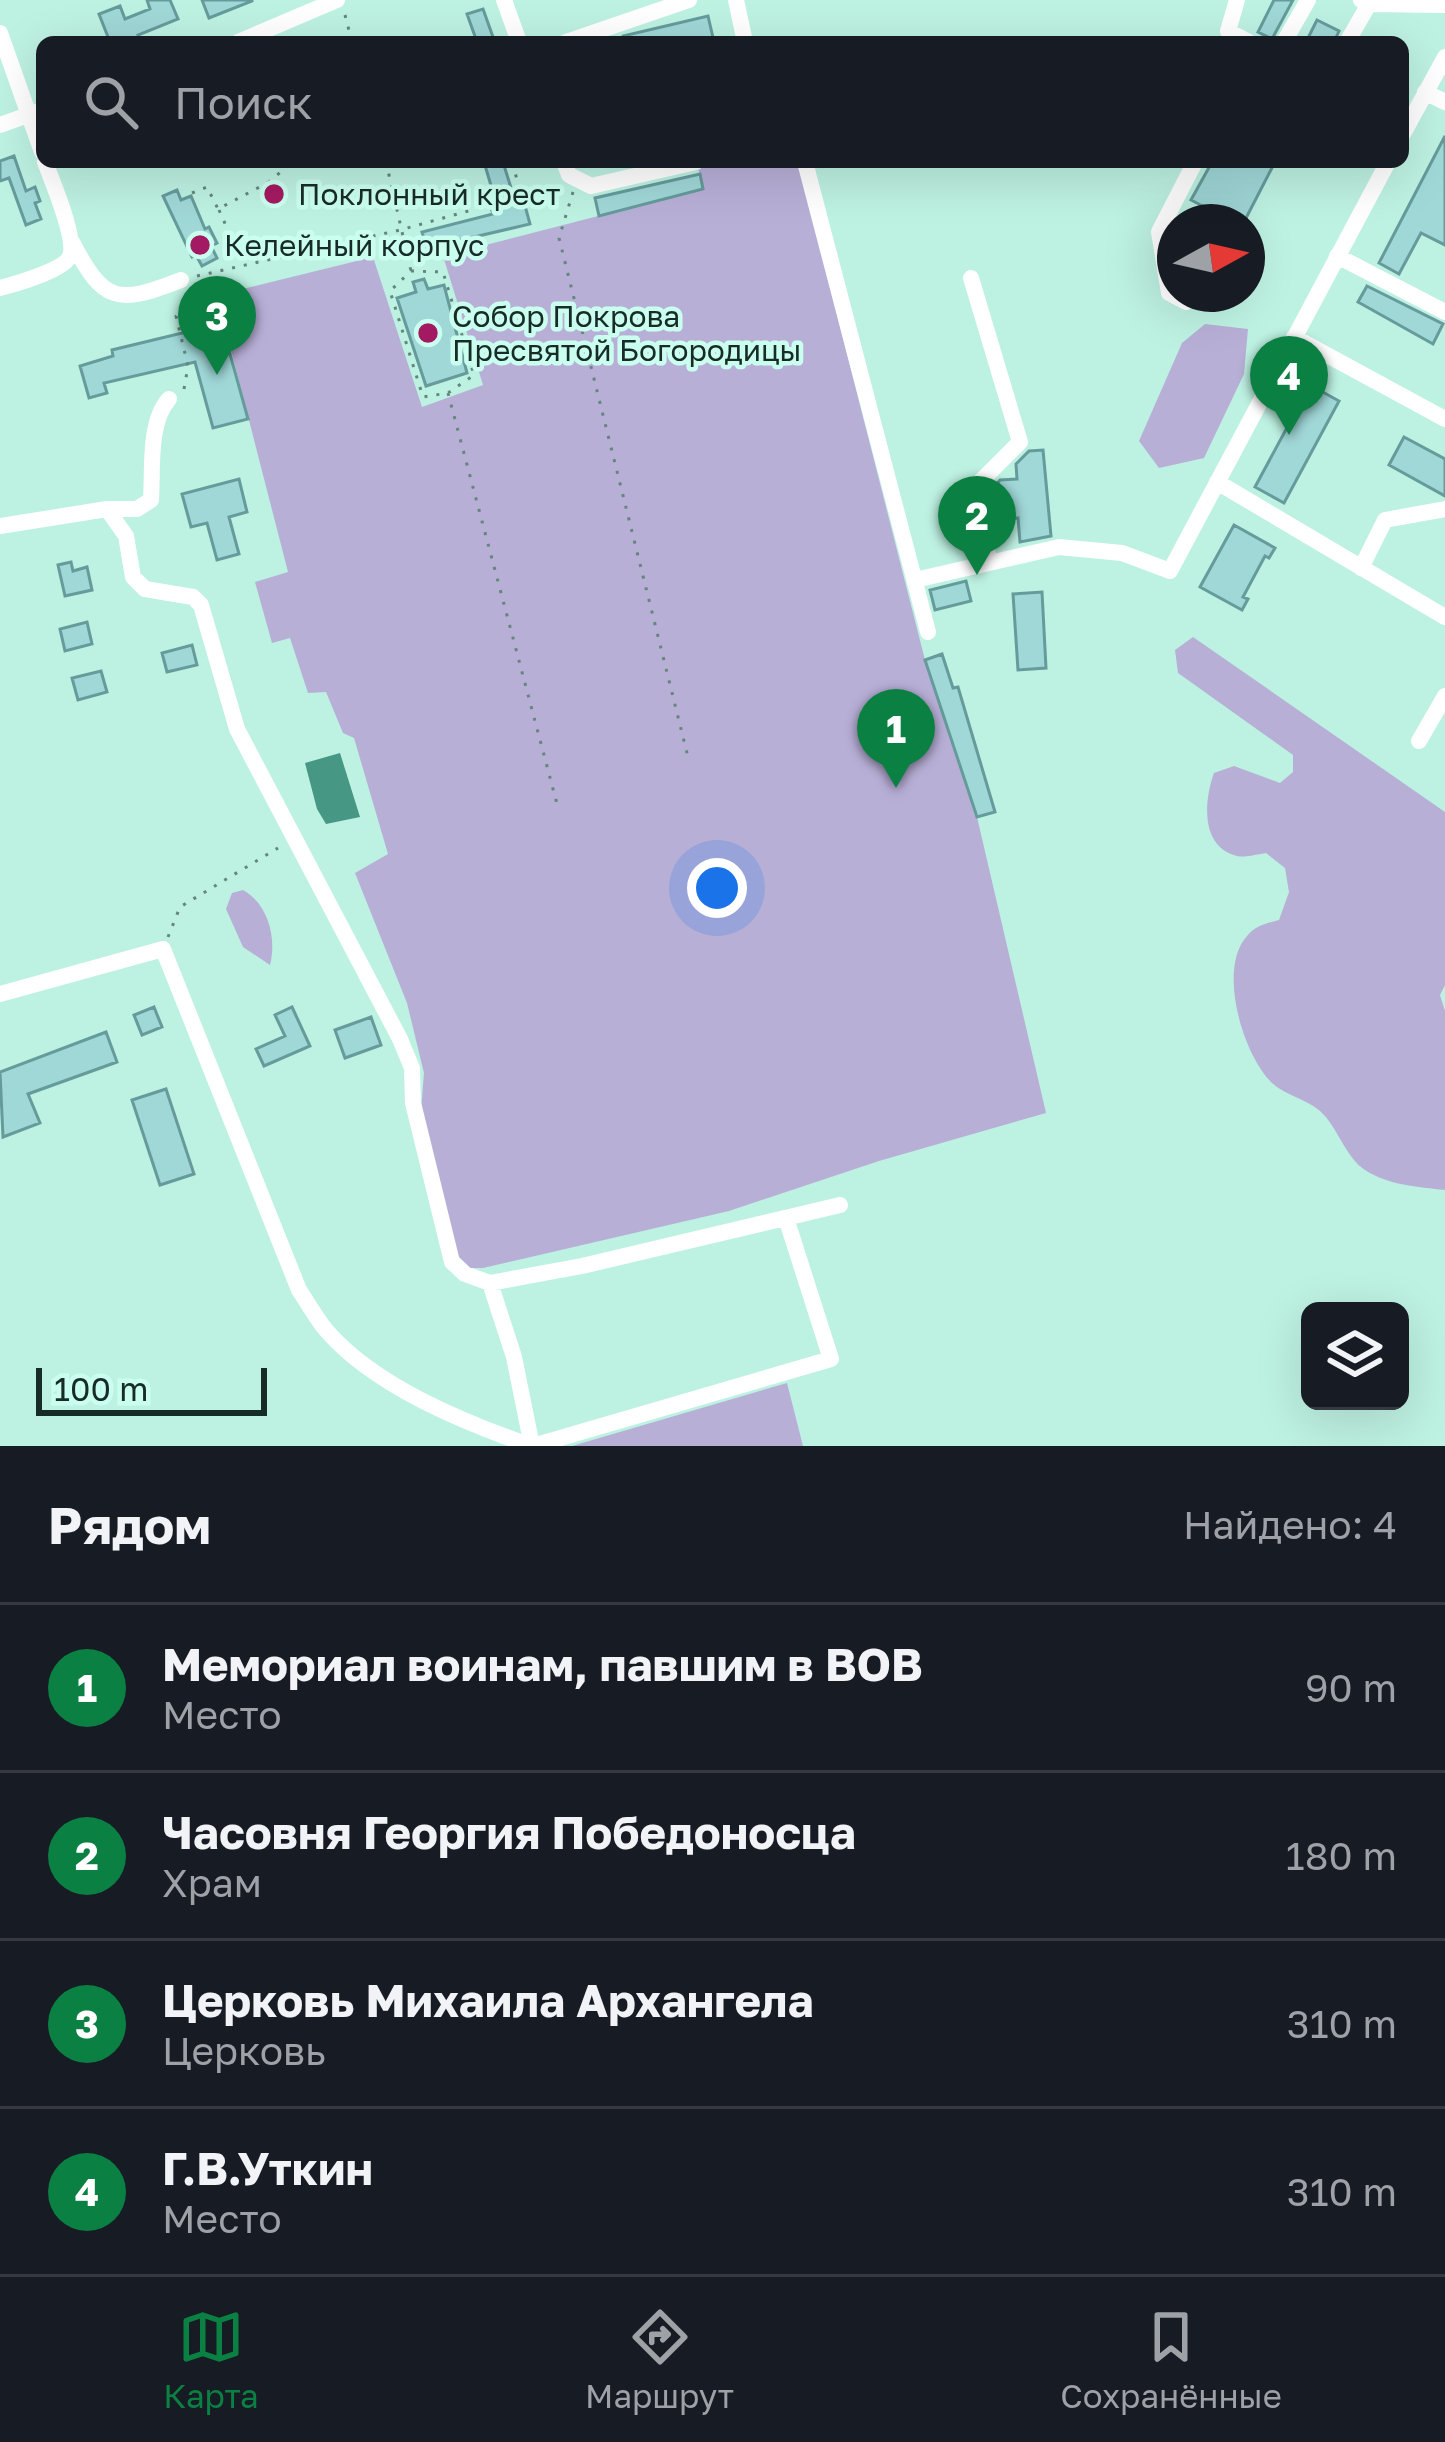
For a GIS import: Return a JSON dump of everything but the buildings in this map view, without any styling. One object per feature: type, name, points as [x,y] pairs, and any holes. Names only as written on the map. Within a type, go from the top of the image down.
[{"type":"street","points":[[252,36],[339,0]]},
{"type":"street","points":[[504,0],[517,36]]},
{"type":"street","points":[[585,36],[689,0]]},
{"type":"street","points":[[736,0],[744,36]]},
{"type":"street","points":[[1237,0],[1228,31],[1238,36]]},
{"type":"street","points":[[1288,36],[1308,0]]},
{"type":"street","points":[[1350,36],[1365,2],[1445,5]]},
{"type":"street","points":[[0,33],[36,112],[0,125]]},
{"type":"street","points":[[1409,123],[1445,57]]},
{"type":"street","points":[[1425,92],[1445,102]]},
{"type":"street","points":[[47,168],[71,242],[93,282],[107,293],[153,291],[182,280]]},
{"type":"street","points":[[570,172],[591,186],[670,168]]},
{"type":"street","points":[[808,168],[928,632]]},
{"type":"street","points":[[1174,204],[1192,168]]},
{"type":"street","points":[[915,580],[1059,547],[1122,553],[1170,571],[1381,168]]},
{"type":"street","points":[[0,288],[62,266],[70,257],[71,242]]},
{"type":"street","points":[[1337,256],[1445,312]]},
{"type":"street","points":[[970,278],[1020,442],[977,484],[989,563]]},
{"type":"street","points":[[1294,337],[1445,419]]},
{"type":"street","points":[[0,526],[107,508],[136,509],[152,500],[155,436],[161,408],[169,399]]},
{"type":"street","points":[[1217,482],[1445,617]]},
{"type":"street","points":[[107,508],[126,536],[133,577],[145,589],[193,597],[201,605],[238,729],[293,841],[331,900],[412,1068],[413,1103],[452,1262],[465,1274],[490,1282],[582,1266],[840,1205]]},
{"type":"street","points":[[1361,568],[1385,520],[1445,509]]},
{"type":"street","points":[[1419,741],[1445,696]]},
{"type":"street","points":[[0,994],[163,950],[299,1291],[327,1332],[394,1385],[514,1443],[532,1446],[831,1359],[787,1218]]},
{"type":"street","points":[[490,1282],[514,1357],[532,1446]]},
{"type":"path","points":[[339,0],[350,36]]},
{"type":"path","points":[[218,209],[285,168]]},
{"type":"path","points":[[387,168],[411,271]]},
{"type":"path","points":[[203,310],[194,277],[472,210],[520,190],[514,168]]},
{"type":"path","points":[[570,172],[559,238],[688,758]]},
{"type":"path","points":[[269,182],[274,194]]},
{"type":"path","points":[[193,194],[208,187],[242,263]]},
{"type":"path","points":[[411,271],[443,272],[474,375],[448,393],[423,397],[390,291],[411,271]]},
{"type":"path","points":[[169,399],[185,389],[188,366],[176,316],[200,297]]},
{"type":"path","points":[[448,393],[556,804]]},
{"type":"path","points":[[163,950],[180,907],[293,841]]},
{"type":"shaded area","points":[[698,168],[800,168],[925,660],[977,817],[1046,1113],[729,1211],[470,1268],[458,1256],[421,1111],[424,1073],[407,1003],[355,873],[388,854],[354,738],[343,733],[326,692],[308,693],[290,638],[272,643],[255,582],[288,572],[224,323],[233,320],[226,293],[373,257],[422,407],[483,385],[443,256],[703,189]]},
{"type":"shaded area","points":[[1205,324],[1248,329],[1244,374],[1204,458],[1159,468],[1139,441],[1182,343]]},
{"type":"shaded area","points":[[1193,637],[1445,812],[1445,985],[1440,995],[1445,1011],[1445,1190],[1393,1182],[1365,1170],[1320,1111],[1272,1083],[1252,1053],[1237,1011],[1234,969],[1247,936],[1279,920],[1289,892],[1285,868],[1266,853],[1237,856],[1216,843],[1208,821],[1208,796],[1214,773],[1234,766],[1280,783],[1293,772],[1293,755],[1178,673],[1175,650]]},
{"type":"shaded area","points":[[340,753],[360,817],[326,824],[317,809],[305,763]]},
{"type":"shaded area","points":[[243,890],[259,904],[268,923],[270,965],[243,947],[226,909],[232,893]]},
{"type":"shaded area","points":[[787,1383],[803,1446],[572,1446]]},
{"type":"place","name":"Поклонный крест","points":[[274,194]]},
{"type":"place","name":"Келейный корпус","points":[[200,245]]},
{"type":"place","name":"Собор Покрова Пресвятой Богородицы","points":[[428,333]]},
{"type":"place","name":"Церковь Михаила Архангела","points":[[217,375]]},
{"type":"place","name":"Г.В.Уткин","points":[[1289,435]]},
{"type":"place","name":"Часовня Георгия Победоносца","points":[[977,575]]},
{"type":"place","name":"Мемориал воинам, павшим в ВОВ","points":[[896,788]]}]
